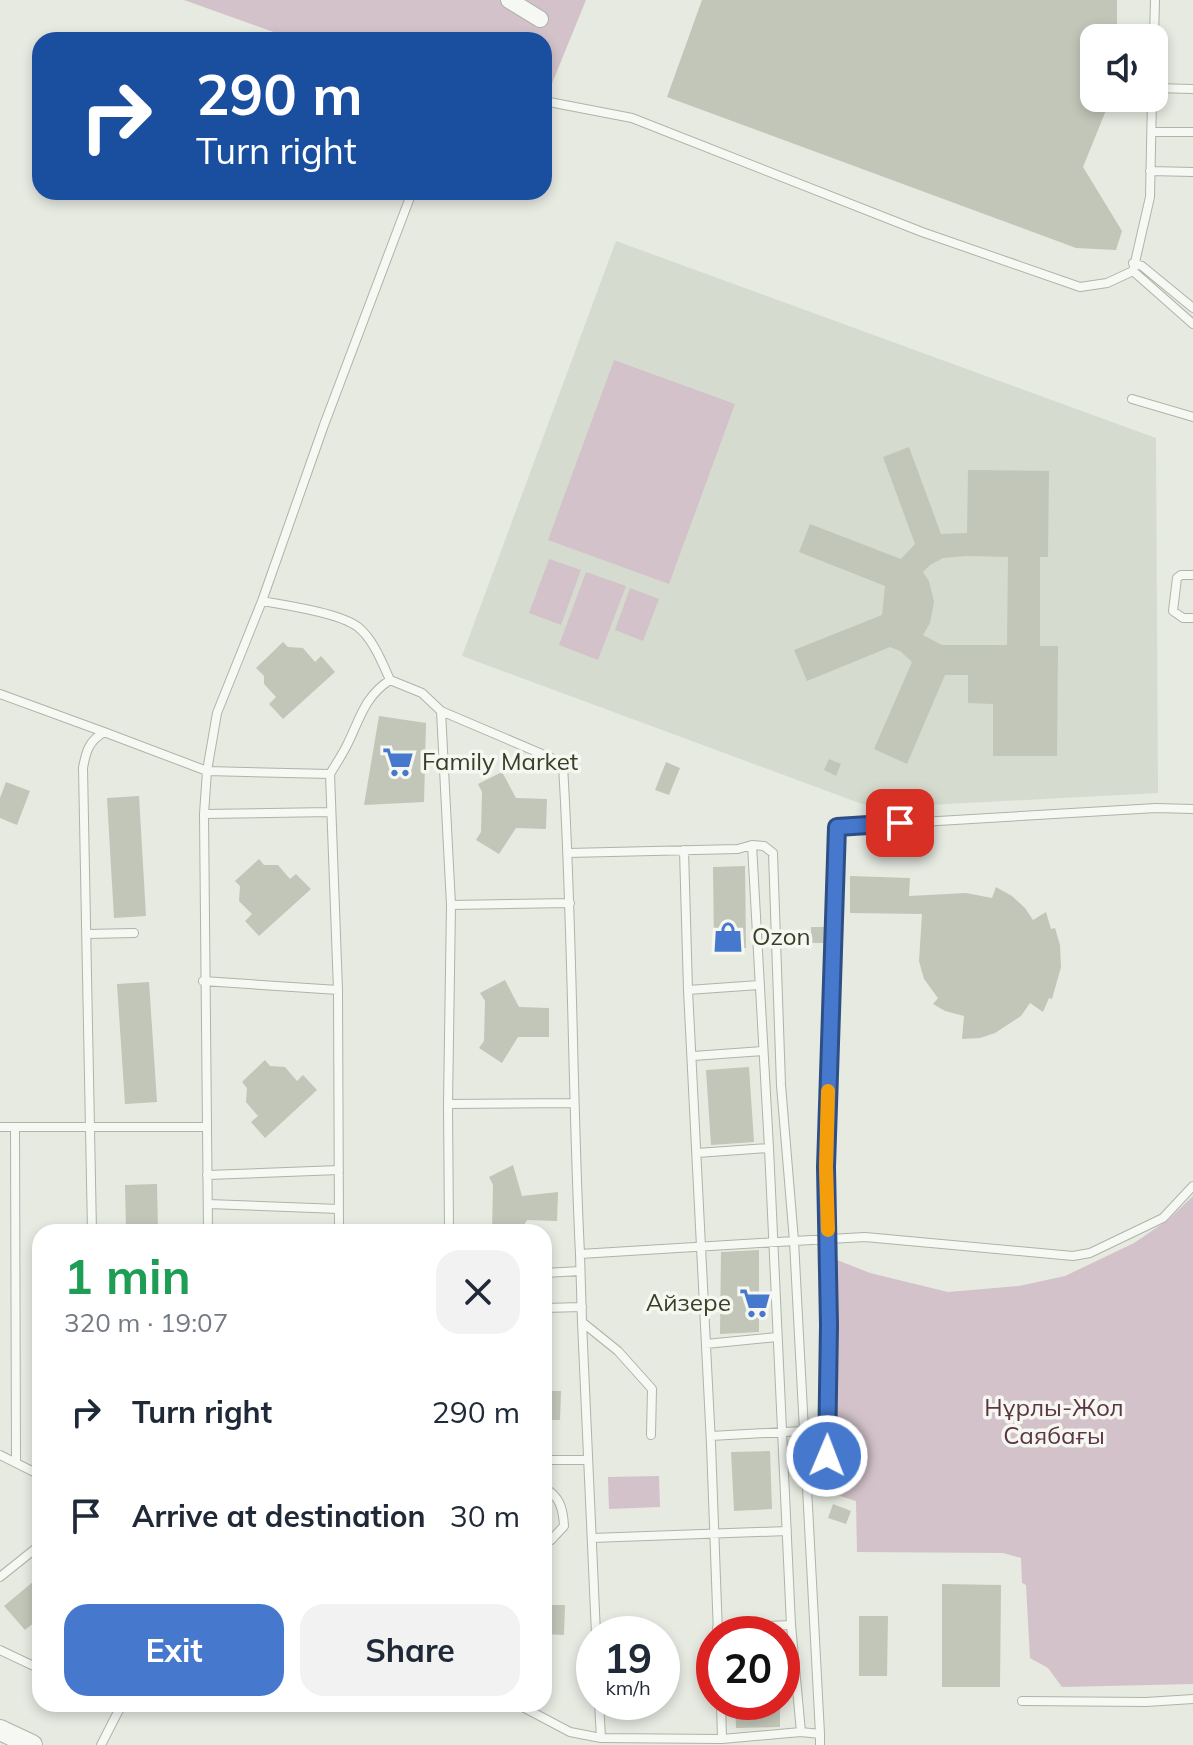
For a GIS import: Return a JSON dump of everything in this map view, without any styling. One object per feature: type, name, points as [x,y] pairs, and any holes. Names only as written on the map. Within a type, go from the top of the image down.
[{"type":"street","points":[[509,0],[540,19]]},
{"type":"street","points":[[0,1730],[32,1745]]},
{"type":"lane","points":[[1154,24],[1155,0]]},
{"type":"lane","points":[[1168,88],[1193,89]]},
{"type":"lane","points":[[552,103],[632,118],[893,221],[1080,287],[1107,283],[1133,267],[1142,266],[1193,308]]},
{"type":"lane","points":[[1133,267],[1150,197],[1152,112]]},
{"type":"lane","points":[[1152,132],[1193,132]]},
{"type":"lane","points":[[1150,171],[1193,172]]},
{"type":"lane","points":[[208,1224],[203,981],[204,814],[207,771],[217,713],[262,601],[409,200]]},
{"type":"lane","points":[[1133,267],[1193,324]]},
{"type":"lane","points":[[1132,399],[1193,417]]},
{"type":"lane","points":[[1193,575],[1177,578],[1173,611],[1183,618],[1193,618]]},
{"type":"lane","points":[[262,601],[306,608],[357,626],[379,654],[390,680],[422,693],[441,711],[451,905],[449,1224]]},
{"type":"lane","points":[[339,1224],[338,990],[330,774],[348,744],[361,710],[376,689],[390,680]]},
{"type":"lane","points":[[0,694],[207,771],[330,774]]},
{"type":"lane","points":[[441,711],[544,754],[563,766],[570,903],[573,1103],[595,1616]]},
{"type":"lane","points":[[92,1224],[83,768],[92,739],[104,732]]},
{"type":"lane","points":[[826,1469],[829,1325],[826,1167],[837,827],[1156,808],[1193,809]]},
{"type":"lane","points":[[204,814],[331,812]]},
{"type":"lane","points":[[568,853],[738,849],[752,845],[764,846],[773,853],[781,1085],[794,1241],[820,1745]]},
{"type":"lane","points":[[752,845],[791,1616]]},
{"type":"lane","points":[[684,850],[717,1616]]},
{"type":"lane","points":[[451,905],[570,903]]},
{"type":"lane","points":[[87,934],[134,933]]},
{"type":"lane","points":[[203,981],[338,990]]},
{"type":"lane","points":[[688,990],[759,985]]},
{"type":"lane","points":[[693,1056],[763,1051]]},
{"type":"lane","points":[[448,1104],[573,1103]]},
{"type":"lane","points":[[0,1127],[206,1127]]},
{"type":"lane","points":[[15,1127],[16,1461]]},
{"type":"lane","points":[[697,1153],[769,1148]]},
{"type":"lane","points":[[207,1175],[339,1170]]},
{"type":"lane","points":[[580,1254],[865,1237],[1073,1256],[1090,1253],[1163,1218],[1193,1186]]},
{"type":"lane","points":[[208,1204],[339,1209]]},
{"type":"lane","points":[[552,1273],[580,1271]]},
{"type":"lane","points":[[552,1308],[582,1307]]},
{"type":"lane","points":[[582,1322],[618,1351],[652,1389],[651,1435]]},
{"type":"lane","points":[[706,1344],[777,1337]]},
{"type":"lane","points":[[711,1436],[802,1431]]},
{"type":"lane","points":[[0,1455],[32,1470]]},
{"type":"lane","points":[[552,1460],[588,1460]]},
{"type":"lane","points":[[552,1496],[562,1505],[564,1526],[552,1539]]},
{"type":"lane","points":[[592,1538],[787,1531]]},
{"type":"lane","points":[[0,1577],[32,1551]]},
{"type":"lane","points":[[0,1650],[32,1665]]},
{"type":"lane","points":[[1022,1701],[1193,1699]]},
{"type":"lane","points":[[101,1745],[116,1712]]},
{"type":"lane","points":[[532,1712],[570,1732],[601,1738],[722,1739],[801,1732],[820,1734]]},
{"type":"lane","points":[[600,1720],[601,1738]]},
{"type":"lane","points":[[721,1720],[722,1739]]},
{"type":"lane","points":[[800,1720],[801,1732]]},
{"type":"shaded area","points":[[616,241],[1156,438],[1158,793],[873,808],[462,656]]},
{"type":"green space","points":[[184,0],[586,0],[552,83],[552,32],[274,32]]},
{"type":"green space","points":[[614,360],[735,404],[669,584],[548,540]]},
{"type":"green space","points":[[549,559],[581,570],[561,625],[529,613]]},
{"type":"green space","points":[[586,572],[626,586],[598,660],[559,645]]},
{"type":"green space","points":[[630,588],[659,599],[643,641],[615,630]]},
{"type":"green space","name":"Нұрлы-Жол Саябағы","points":[[1193,1196],[1193,1684],[1062,1687],[1048,1668],[1030,1658],[1026,1585],[1022,1583],[1021,1558],[1003,1553],[857,1552],[856,1501],[834,1494],[829,1489],[832,1258],[870,1273],[948,1292],[1019,1286],[1065,1276],[1134,1243],[1168,1220]]},
{"type":"green space","points":[[659,1476],[660,1507],[609,1509],[608,1477]]},
{"type":"building","points":[[702,0],[1117,0],[1117,24],[1080,24],[1080,112],[1105,112],[1083,167],[1122,231],[1116,250],[1076,248],[667,97]]},
{"type":"building","points":[[909,447],[941,534],[967,533],[968,470],[1049,471],[1048,557],[1040,557],[1040,646],[1058,646],[1057,756],[993,756],[993,704],[968,703],[968,675],[945,675],[907,764],[874,749],[912,662],[890,647],[807,681],[794,650],[882,615],[885,586],[799,552],[810,524],[901,559],[915,544],[883,457]],"holes":[[[1008,557],[1007,645],[942,645],[923,635],[930,623],[934,602],[929,581],[923,572],[930,565],[943,558]]]},
{"type":"building","points":[[283,642],[288,647],[303,648],[315,662],[321,656],[335,672],[283,719],[269,704],[276,697],[264,684],[264,676],[256,668]]},
{"type":"building","name":"Family Market","points":[[379,716],[426,723],[424,802],[364,805]]},
{"type":"building","points":[[829,759],[841,764],[836,776],[824,770]]},
{"type":"building","points":[[666,762],[680,768],[669,795],[655,790]]},
{"type":"building","points":[[502,772],[516,798],[547,799],[546,829],[516,828],[499,854],[476,840],[481,832],[482,792],[478,784]]},
{"type":"building","points":[[6,782],[30,791],[17,825],[0,818],[0,798]]},
{"type":"building","points":[[139,796],[146,916],[114,918],[107,798]]},
{"type":"building","points":[[259,859],[264,865],[278,865],[290,879],[296,874],[311,889],[259,936],[245,921],[252,914],[239,901],[240,886],[235,881]]},
{"type":"building","points":[[745,866],[746,948],[714,948],[713,867]]},
{"type":"building","points":[[850,876],[910,878],[909,896],[966,893],[992,898],[996,887],[1012,896],[1033,920],[1046,912],[1060,945],[1061,967],[1052,999],[1049,998],[1043,1012],[1030,1003],[1021,1016],[995,1033],[962,1039],[964,1016],[933,1004],[938,998],[924,979],[919,961],[922,914],[850,913]]},
{"type":"building","points":[[811,927],[827,927],[826,943],[811,943]]},
{"type":"building","points":[[505,980],[519,1007],[549,1008],[549,1037],[518,1037],[502,1063],[479,1048],[484,1041],[485,1001],[480,993]]},
{"type":"building","points":[[149,982],[157,1102],[125,1104],[117,984]]},
{"type":"building","points":[[265,1060],[270,1066],[285,1067],[297,1081],[303,1075],[317,1090],[265,1138],[251,1122],[258,1116],[246,1102],[247,1088],[242,1082]]},
{"type":"building","points":[[749,1067],[754,1142],[711,1145],[706,1070]]},
{"type":"building","points":[[513,1165],[522,1196],[558,1192],[557,1221],[492,1224],[493,1185],[489,1177]]},
{"type":"building","points":[[157,1184],[158,1224],[126,1224],[125,1185]]},
{"type":"building","points":[[759,1250],[759,1332],[720,1334],[721,1252]]},
{"type":"building","points":[[552,1391],[561,1391],[560,1420],[552,1420]]},
{"type":"building","points":[[770,1451],[772,1509],[734,1511],[731,1452]]},
{"type":"building","points":[[833,1504],[851,1511],[846,1524],[828,1518]]},
{"type":"building","points":[[32,1583],[32,1624],[25,1630],[4,1606]]},
{"type":"building","points":[[942,1584],[1001,1585],[1000,1687],[942,1687]]},
{"type":"building","points":[[552,1605],[565,1605],[564,1635],[552,1634]]},
{"type":"building","points":[[859,1616],[888,1616],[887,1676],[859,1676]]},
{"type":"building","points":[[736,1720],[780,1720],[780,1727],[736,1728]]},
{"type":"slow traffic","points":[[828,1091],[828,1230]]},
{"type":"place","name":"Family Market","points":[[398,762]]},
{"type":"place","name":"Ozon","points":[[728,937]]},
{"type":"place","name":"Айзере","points":[[755,1303]]},
{"type":"route","points":[[827,1456],[829,1325],[826,1167],[837,827],[900,823]]}]
